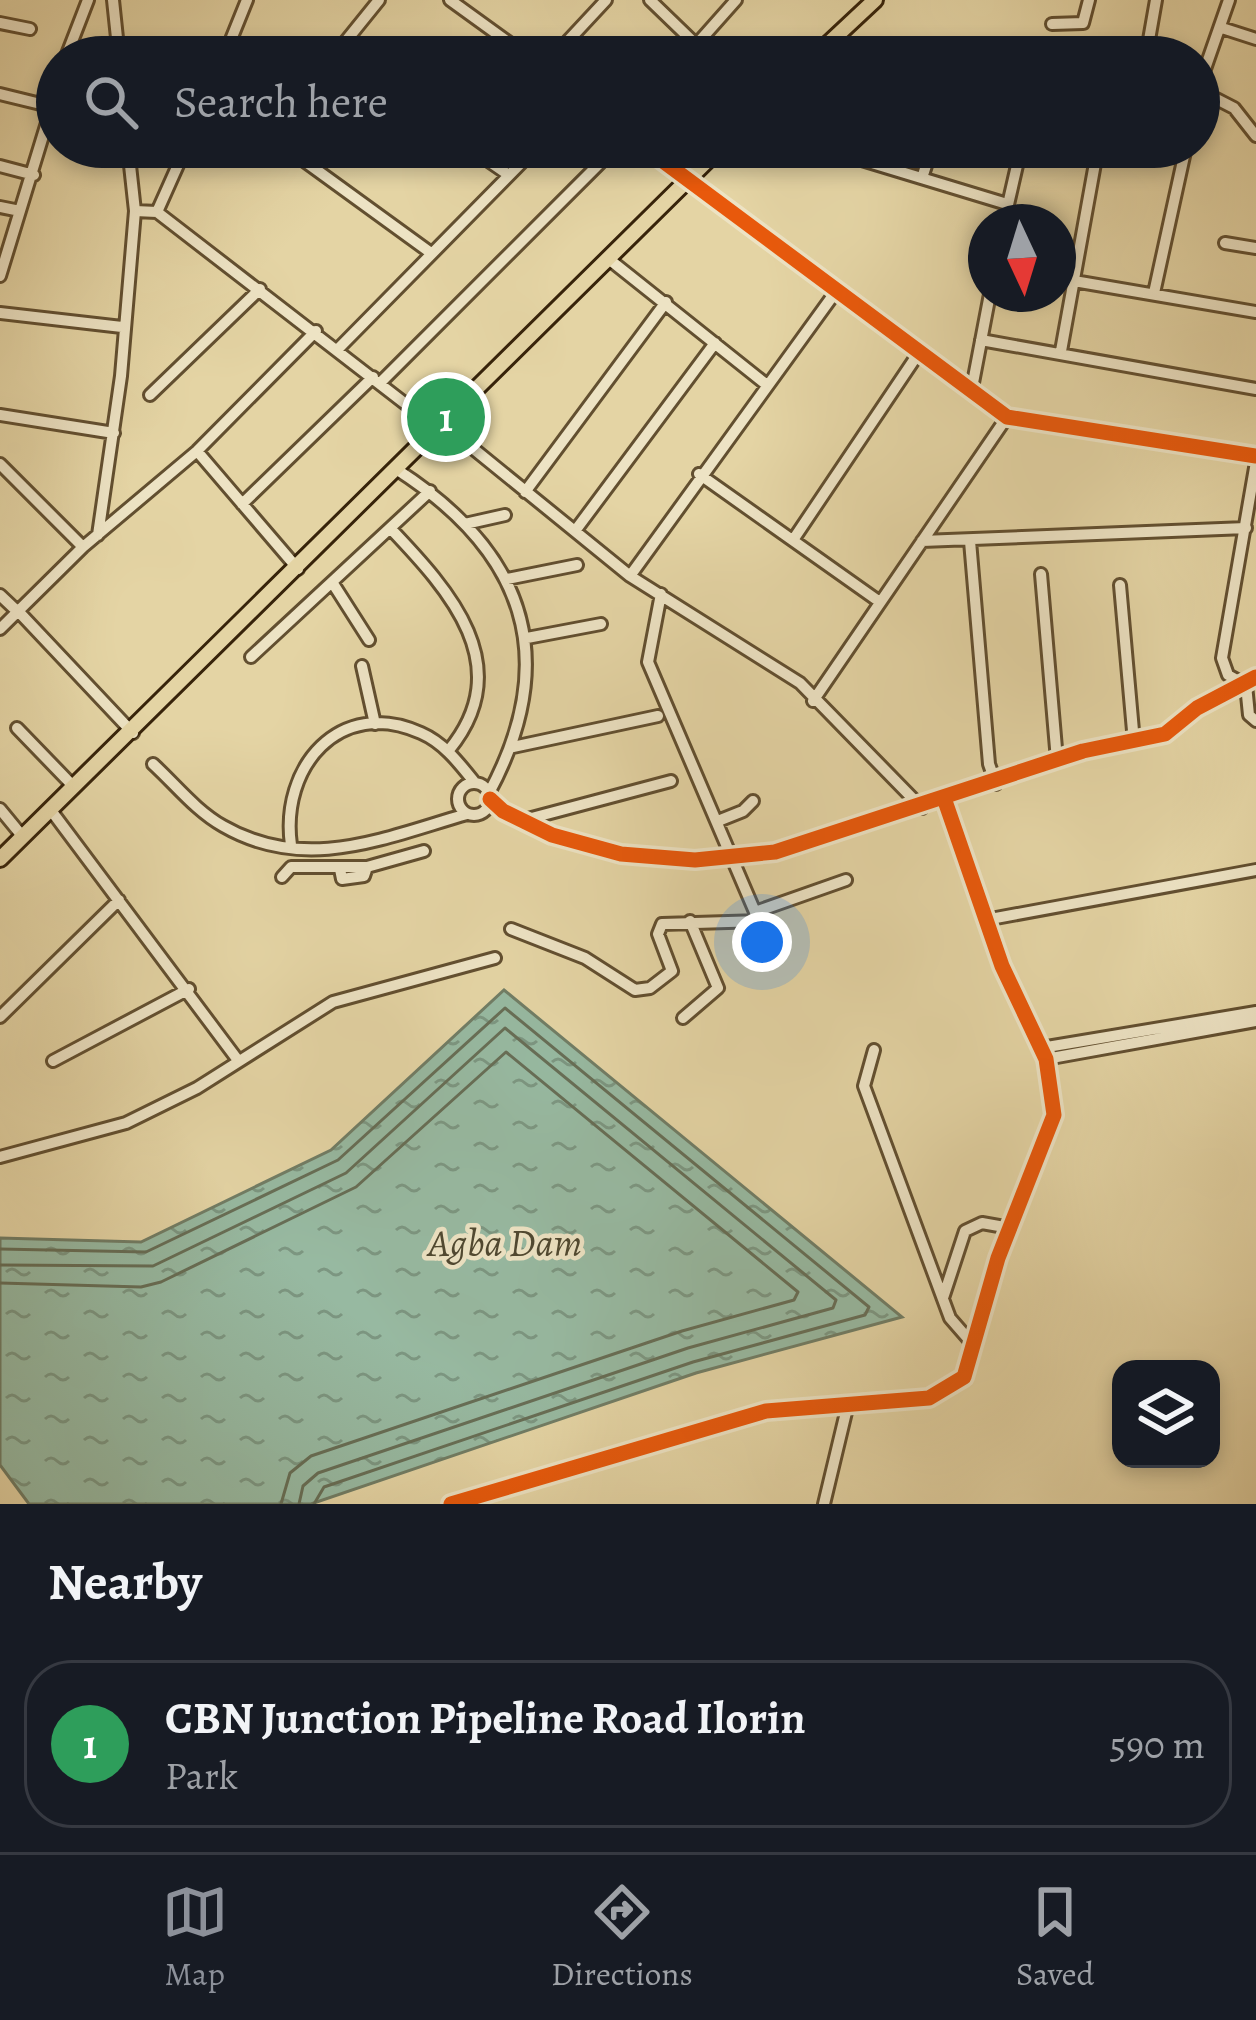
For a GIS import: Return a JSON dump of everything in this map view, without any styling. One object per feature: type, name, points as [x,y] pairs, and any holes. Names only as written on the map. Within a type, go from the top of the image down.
[{"type":"main road","points":[[836,36],[875,0]]},
{"type":"main road","points":[[0,860],[701,168]]},
{"type":"street","points":[[74,36],[88,0]]},
{"type":"street","points":[[113,0],[117,36]]},
{"type":"street","points":[[232,36],[247,0]]},
{"type":"street","points":[[351,36],[379,0]]},
{"type":"street","points":[[573,36],[606,0]]},
{"type":"street","points":[[650,0],[687,36]]},
{"type":"street","points":[[704,36],[736,0]]},
{"type":"street","points":[[1052,24],[1083,23],[1089,0]]},
{"type":"street","points":[[1150,36],[1156,0]]},
{"type":"street","points":[[1216,36],[1229,0]]},
{"type":"street","points":[[456,1],[502,36]]},
{"type":"street","points":[[0,23],[30,28]]},
{"type":"street","points":[[1222,28],[1256,39]]},
{"type":"street","points":[[0,94],[36,103]]},
{"type":"street","points":[[1220,100],[1234,108],[1256,136]]},
{"type":"street","points":[[0,166],[34,175]]},
{"type":"street","points":[[0,276],[36,168]]},
{"type":"street","points":[[97,539],[114,434],[135,211],[130,168]]},
{"type":"street","points":[[157,212],[177,168]]},
{"type":"street","points":[[314,168],[431,253]]},
{"type":"street","points":[[499,168],[509,175]]},
{"type":"street","points":[[338,349],[516,168]]},
{"type":"street","points":[[242,503],[594,168]]},
{"type":"street","points":[[673,168],[1007,417],[1256,459],[1222,658],[1228,674],[1251,681]]},
{"type":"street","points":[[889,168],[1007,204],[1015,168]]},
{"type":"street","points":[[922,178],[925,168]]},
{"type":"street","points":[[1076,270],[1095,168]]},
{"type":"street","points":[[1154,293],[1181,168]]},
{"type":"street","points":[[0,207],[20,212]]},
{"type":"street","points":[[135,211],[157,212],[630,576],[722,639],[800,683],[922,808]]},
{"type":"street","points":[[1225,243],[1256,248]]},
{"type":"street","points":[[610,260],[767,385]]},
{"type":"street","points":[[1076,281],[1256,312]]},
{"type":"street","points":[[150,395],[260,289]]},
{"type":"street","points":[[630,576],[699,474],[838,290]]},
{"type":"street","points":[[525,492],[666,302]]},
{"type":"street","points":[[972,388],[986,312]]},
{"type":"street","points":[[1061,351],[1068,312]]},
{"type":"street","points":[[0,313],[122,327]]},
{"type":"street","points":[[0,629],[83,547],[197,451],[316,331]]},
{"type":"street","points":[[981,340],[1256,389]]},
{"type":"street","points":[[575,531],[715,343]]},
{"type":"street","points":[[793,540],[920,351]]},
{"type":"street","points":[[0,415],[114,434]]},
{"type":"street","points":[[813,701],[1007,417]]},
{"type":"street","points":[[197,451],[298,569]]},
{"type":"street","points":[[0,464],[83,547]]},
{"type":"street","points":[[153,764],[220,825],[291,845],[348,848],[391,842],[488,801],[512,747],[528,687],[527,638],[507,579],[465,524],[430,491],[397,469]]},
{"type":"street","points":[[699,474],[878,601]]},
{"type":"street","points":[[250,657],[430,491]]},
{"type":"street","points":[[465,524],[505,515]]},
{"type":"street","points":[[390,528],[459,607],[477,664],[470,721],[449,750]]},
{"type":"street","points":[[922,541],[1246,528]]},
{"type":"street","points":[[970,542],[989,764],[996,784]]},
{"type":"street","points":[[507,579],[578,565]]},
{"type":"street","points":[[1041,574],[1057,760]]},
{"type":"street","points":[[332,582],[369,640]]},
{"type":"street","points":[[1120,585],[1134,742]]},
{"type":"street","points":[[0,595],[133,733]]},
{"type":"street","points":[[661,595],[648,662],[773,954]]},
{"type":"street","points":[[527,638],[601,624]]},
{"type":"street","points":[[362,666],[375,724]]},
{"type":"street","points":[[1251,681],[1249,715],[1256,721]]},
{"type":"street","points":[[291,845],[290,796],[300,770],[332,738],[375,724],[406,727],[449,750],[488,801],[522,820],[621,854],[695,860],[775,852],[945,801],[1057,760],[1167,733],[1197,708],[1251,681]]},
{"type":"street","points":[[512,747],[658,716]]},
{"type":"street","points":[[17,728],[74,787]]},
{"type":"street","points":[[458,765],[458,797],[466,814]]},
{"type":"street","points":[[445,819],[458,797],[497,773]]},
{"type":"street","points":[[522,820],[671,781]]},
{"type":"street","points":[[718,821],[743,812],[753,801]]},
{"type":"street","points":[[452,1504],[766,1411],[897,1403],[956,1386],[964,1377],[970,1341],[1054,1115],[1043,1053],[985,920],[945,801]]},
{"type":"street","points":[[0,809],[23,837]]},
{"type":"street","points":[[50,809],[237,1059]]},
{"type":"street","points":[[348,848],[342,879],[350,880],[364,876],[367,867],[424,851]]},
{"type":"street","points":[[282,877],[291,867],[346,868]]},
{"type":"street","points":[[985,920],[1256,870]]},
{"type":"street","points":[[511,929],[585,958],[643,990],[672,971],[659,928],[672,921],[760,916],[846,880]]},
{"type":"street","points":[[0,1017],[119,901]]},
{"type":"street","points":[[683,1018],[718,988],[690,921]]},
{"type":"street","points":[[0,1157],[126,1123],[197,1088],[333,1002],[495,958]]},
{"type":"street","points":[[53,1061],[189,989]]},
{"type":"street","points":[[1043,1053],[1256,1017]]},
{"type":"street","points":[[874,1050],[865,1086],[956,1330],[970,1341]]},
{"type":"street","points":[[943,1298],[964,1231],[982,1223],[1010,1228]]},
{"type":"street","points":[[824,1504],[848,1404]]},
{"type":"water","name":"Agba Dam","points":[[504,990],[902,1317],[696,1373],[311,1504],[29,1504],[0,1465],[0,1238],[141,1242],[331,1150]]},
{"type":"cycle path","points":[[672,168],[1007,417],[1256,456]]},
{"type":"cycle path","points":[[490,799],[503,811],[552,835],[621,854],[695,860],[775,852],[1083,751],[1165,734],[1197,708],[1256,677]]},
{"type":"cycle path","points":[[451,1504],[766,1411],[929,1398],[964,1377],[998,1258],[1054,1115],[1046,1059],[1002,966],[945,801]]},
{"type":"place","name":"CBN Junction Pipeline Road Ilorin","points":[[446,417]]}]
